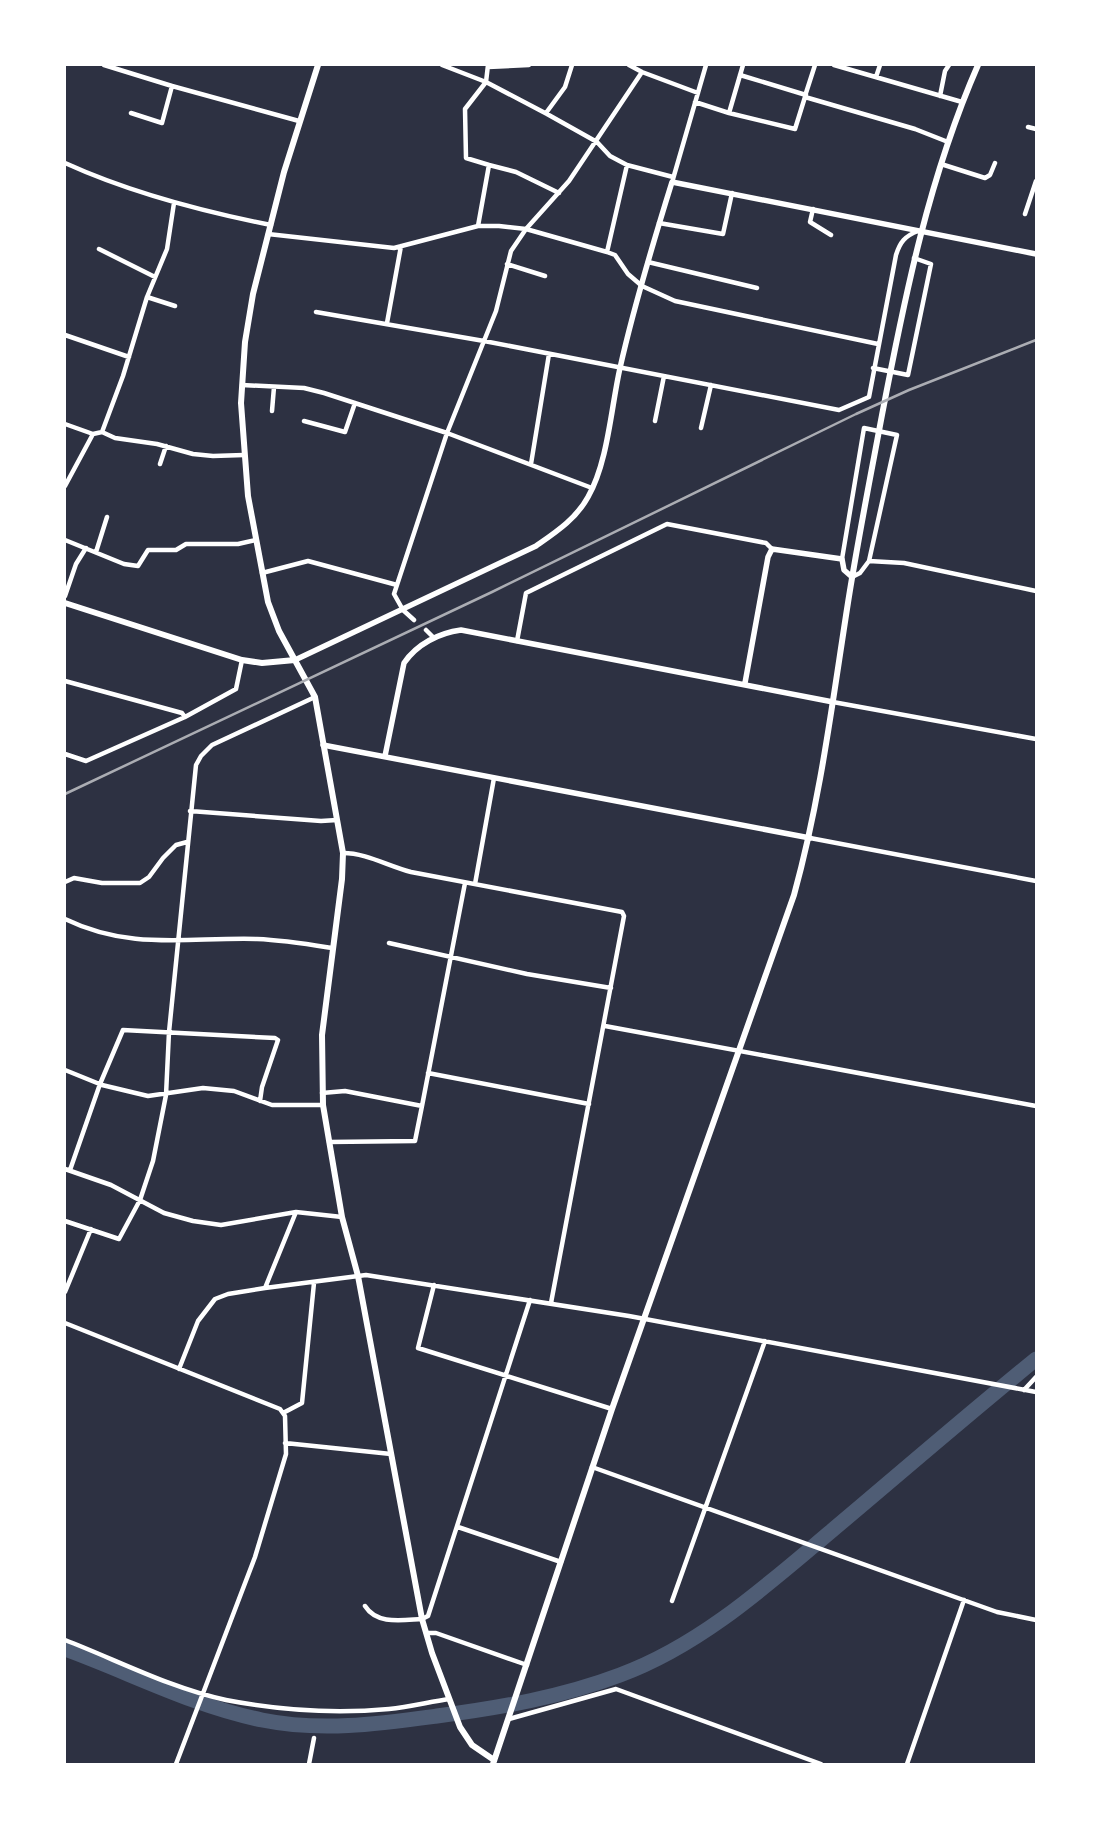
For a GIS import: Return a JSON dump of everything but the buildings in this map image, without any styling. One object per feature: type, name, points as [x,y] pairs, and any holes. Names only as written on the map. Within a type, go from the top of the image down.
[{"type":"main road","points":[[318,65],[299,122],[270,225],[250,313],[245,342],[242,385],[244,455],[256,540],[271,613],[315,697],[342,853],[342,879],[322,1035],[323,1105],[342,1217],[358,1276],[422,1619],[457,1721],[467,1740],[494,1762],[643,1319],[794,895],[810,838],[852,577],[904,300],[920,230],[962,102],[978,65]]},
{"type":"main road","points":[[65,603],[242,660],[262,662],[295,660]]},
{"type":"street","points":[[104,65],[299,122]]},
{"type":"street","points":[[442,65],[486,82],[546,113],[596,142],[610,156],[627,165],[672,179],[1036,254]]},
{"type":"street","points":[[529,65],[488,66],[486,82],[465,109],[466,158],[516,172],[559,193]]},
{"type":"street","points":[[546,113],[564,87],[572,65]]},
{"type":"street","points":[[630,65],[642,72],[698,93]]},
{"type":"street","points":[[295,660],[536,546],[563,528],[578,513],[592,488],[601,462],[620,368],[648,262],[706,65]]},
{"type":"street","points":[[728,113],[743,65]]},
{"type":"street","points":[[695,102],[728,113],[795,129],[815,65]]},
{"type":"street","points":[[834,65],[962,102]]},
{"type":"street","points":[[876,77],[880,65]]},
{"type":"street","points":[[940,96],[945,71],[949,65]]},
{"type":"street","points":[[414,620],[403,610],[394,594],[447,432],[496,311],[510,251],[526,229],[559,193],[596,142],[642,72]]},
{"type":"street","points":[[740,75],[915,129],[948,142]]},
{"type":"street","points":[[132,112],[162,123],[172,86]]},
{"type":"street","points":[[1028,127],[1036,129]]},
{"type":"street","points":[[65,163],[174,203],[270,225]]},
{"type":"street","points":[[941,164],[985,178],[990,175],[995,163]]},
{"type":"street","points":[[478,226],[489,165]]},
{"type":"street","points":[[607,252],[627,165]]},
{"type":"street","points":[[1025,214],[1036,184]]},
{"type":"street","points":[[659,223],[723,234],[732,192]]},
{"type":"street","points":[[102,432],[129,357],[147,297],[167,249],[174,203]]},
{"type":"street","points":[[813,209],[810,222],[831,234]]},
{"type":"street","points":[[268,234],[371,247],[401,246],[478,226],[526,229],[615,255],[628,274],[642,286],[675,301],[878,344]]},
{"type":"street","points":[[316,312],[484,341],[839,410],[869,397],[878,344],[900,244],[907,236],[920,230]]},
{"type":"street","points":[[386,323],[401,246]]},
{"type":"street","points":[[99,249],[155,277]]},
{"type":"street","points":[[875,369],[908,375],[931,264],[914,258]]},
{"type":"street","points":[[648,262],[757,288]]},
{"type":"street","points":[[507,264],[544,276]]},
{"type":"street","points":[[147,297],[175,306]]},
{"type":"street","points":[[65,335],[129,357]]},
{"type":"street","points":[[531,464],[549,354]]},
{"type":"street","points":[[656,421],[664,376]]},
{"type":"street","points":[[242,385],[304,388],[355,403],[447,432],[592,488]]},
{"type":"street","points":[[701,428],[711,385]]},
{"type":"street","points":[[272,411],[274,387]]},
{"type":"street","points":[[304,421],[345,432],[355,403]]},
{"type":"street","points":[[65,424],[93,434],[102,432],[115,438],[166,446],[193,454],[213,456],[244,455]]},
{"type":"street","points":[[864,428],[897,435],[869,561],[860,573],[852,577],[844,570],[842,559],[864,428]]},
{"type":"street","points":[[65,485],[93,434]]},
{"type":"street","points":[[160,464],[166,446]]},
{"type":"street","points":[[96,552],[107,517]]},
{"type":"street","points":[[516,641],[526,593],[667,524],[766,543],[772,549],[842,559]]},
{"type":"street","points":[[65,540],[124,564],[138,566],[148,550],[176,550],[186,544],[238,544],[256,540]]},
{"type":"street","points":[[65,596],[76,564],[86,548]]},
{"type":"street","points":[[745,683],[768,557],[772,549]]},
{"type":"street","points":[[262,573],[308,561],[397,586]]},
{"type":"street","points":[[869,561],[904,563],[1036,591]]},
{"type":"street","points":[[426,630],[434,638]]},
{"type":"street","points":[[385,756],[404,664],[412,651],[445,632],[461,630],[1036,739]]},
{"type":"street","points":[[65,754],[86,761],[185,717],[236,689],[242,660]]},
{"type":"street","points":[[65,681],[182,713],[185,717]]},
{"type":"street","points":[[65,1221],[119,1239],[140,1200],[153,1161],[166,1095],[169,1032],[196,765],[201,756],[212,746],[315,697]]},
{"type":"street","points":[[323,744],[1036,881]]},
{"type":"street","points":[[475,884],[494,778]]},
{"type":"street","points":[[190,811],[321,821],[337,820]]},
{"type":"street","points":[[65,882],[74,878],[102,883],[140,883],[149,876],[162,858],[176,845],[187,842]]},
{"type":"street","points":[[342,853],[357,853],[387,866],[465,883],[622,912],[624,916],[605,1026],[551,1303]]},
{"type":"street","points":[[329,1142],[415,1141],[465,883]]},
{"type":"street","points":[[65,919],[81,927],[126,940],[264,939],[294,941],[332,948]]},
{"type":"street","points":[[389,943],[450,958],[611,988]]},
{"type":"street","points":[[605,1026],[1036,1106]]},
{"type":"street","points":[[260,1101],[262,1087],[278,1040],[275,1038],[123,1030],[100,1084],[68,1170],[111,1185],[164,1213],[193,1221],[221,1225],[296,1212],[342,1217]]},
{"type":"street","points":[[65,1070],[100,1084],[148,1096],[166,1095],[203,1088],[234,1091],[272,1105],[323,1105]]},
{"type":"street","points":[[428,1073],[589,1104]]},
{"type":"street","points":[[322,1093],[345,1091],[422,1106]]},
{"type":"street","points":[[265,1288],[296,1212]]},
{"type":"street","points":[[65,1292],[91,1229]]},
{"type":"street","points":[[179,1369],[198,1321],[215,1299],[228,1294],[265,1288],[358,1276],[380,1276],[643,1319],[1036,1392]]},
{"type":"street","points":[[282,1413],[302,1403],[314,1283]]},
{"type":"street","points":[[434,1285],[418,1348],[612,1409]]},
{"type":"street","points":[[365,1606],[370,1615],[380,1619],[422,1619],[428,1616],[508,1375],[530,1300]]},
{"type":"street","points":[[65,1323],[280,1409],[285,1416],[286,1454],[255,1557],[201,1694],[176,1764]]},
{"type":"street","points":[[672,1601],[765,1341]]},
{"type":"street","points":[[1022,1389],[1036,1377]]},
{"type":"street","points":[[285,1443],[391,1454]]},
{"type":"street","points":[[592,1467],[998,1612],[1036,1620]]},
{"type":"street","points":[[458,1527],[561,1562]]},
{"type":"street","points":[[906,1764],[964,1600]]},
{"type":"street","points":[[426,1633],[436,1633],[527,1665]]},
{"type":"street","points":[[65,1640],[201,1694],[225,1700],[291,1709],[339,1710],[389,1709],[450,1702]]},
{"type":"street","points":[[509,1719],[530,1715],[616,1689],[821,1764]]},
{"type":"street","points":[[309,1764],[314,1738]]},
{"type":"waterway","points":[[65,1649],[187,1698],[236,1714],[284,1724],[306,1726],[371,1724],[415,1719],[507,1705],[576,1690],[649,1663],[704,1632],[756,1594],[1036,1359]]},
{"type":"railway","points":[[65,794],[492,592],[856,414],[909,390],[1036,340]]}]
